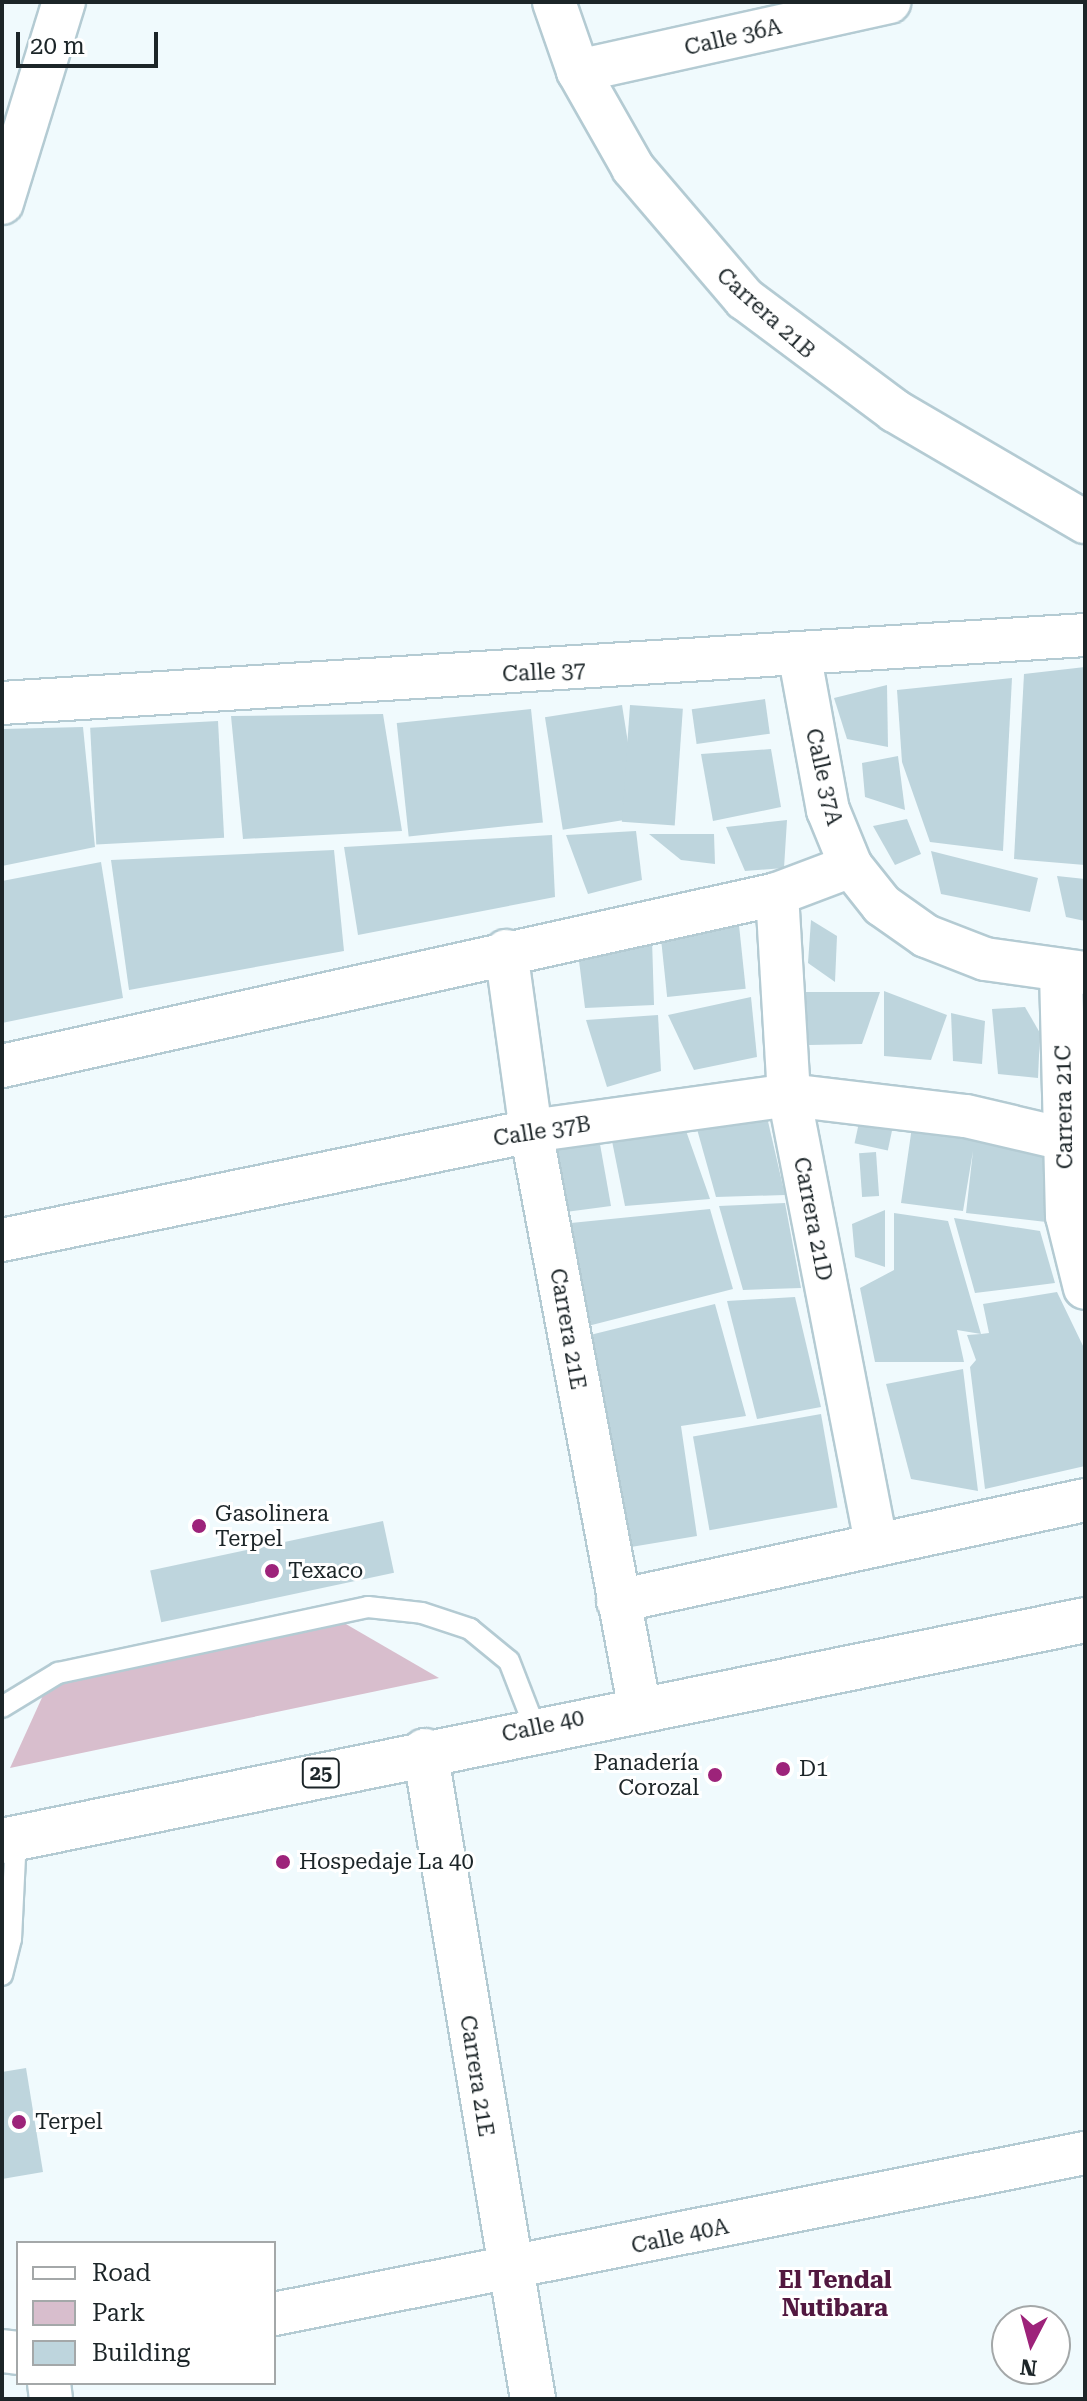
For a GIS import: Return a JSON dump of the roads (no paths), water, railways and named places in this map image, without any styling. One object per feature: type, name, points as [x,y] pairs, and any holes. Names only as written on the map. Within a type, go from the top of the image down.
[{"type":"main road","name":"Calle 40","points":[[9,1839],[639,1705],[1085,1620]]},
{"type":"main road","name":"Carrera 21E","points":[[425,1751],[508,2271],[533,2399]]},
{"type":"street","points":[[2,203],[64,2]]},
{"type":"street","name":"Carrera 21B","points":[[554,2],[578,71],[633,168],[745,299],[895,411],[1085,522]]},
{"type":"street","name":"Calle 36A","points":[[578,71],[889,2]]},
{"type":"street","name":"Calle 37","points":[[2,703],[800,658],[1085,635]]},
{"type":"street","name":"Calle 37A","points":[[800,658],[828,810],[851,866],[882,905],[926,936],[985,959],[1073,972]]},
{"type":"street","points":[[2,1066],[506,951],[777,894],[851,866]]},
{"type":"street","name":"Carrera 21D","points":[[777,894],[789,1095],[876,1542]]},
{"type":"street","name":"Carrera 21E","points":[[506,951],[531,1131],[639,1705]]},
{"type":"street","name":"Carrera 21C","points":[[1073,972],[1074,1141],[1067,1216],[1085,1288]]},
{"type":"street","name":"Calle 37B","points":[[2,1240],[531,1131],[789,1095],[848,1096],[1074,1141]]},
{"type":"street","points":[[618,1601],[876,1542],[1085,1500]]},
{"type":"street","name":"Calle 40A","points":[[276,2314],[508,2271],[1085,2153]]},
{"type":"lane","points":[[2,1707],[58,1673],[368,1607],[422,1613],[470,1629],[509,1661],[535,1728]]},
{"type":"lane","points":[[2,1975],[11,1939],[9,1839]]},
{"type":"place","name":"Gasolinera Terpel","points":[[199,1526]]},
{"type":"place","name":"Texaco","points":[[272,1571]]},
{"type":"place","name":"D1","points":[[783,1769]]},
{"type":"place","name":"Panadería Corozal","points":[[715,1775]]},
{"type":"place","name":"Hospedaje La 40","points":[[283,1862]]},
{"type":"place","name":"Terpel","points":[[19,2122]]},
{"type":"district","name":"El Tendal Nutibara","points":[[835,2295]]}]
